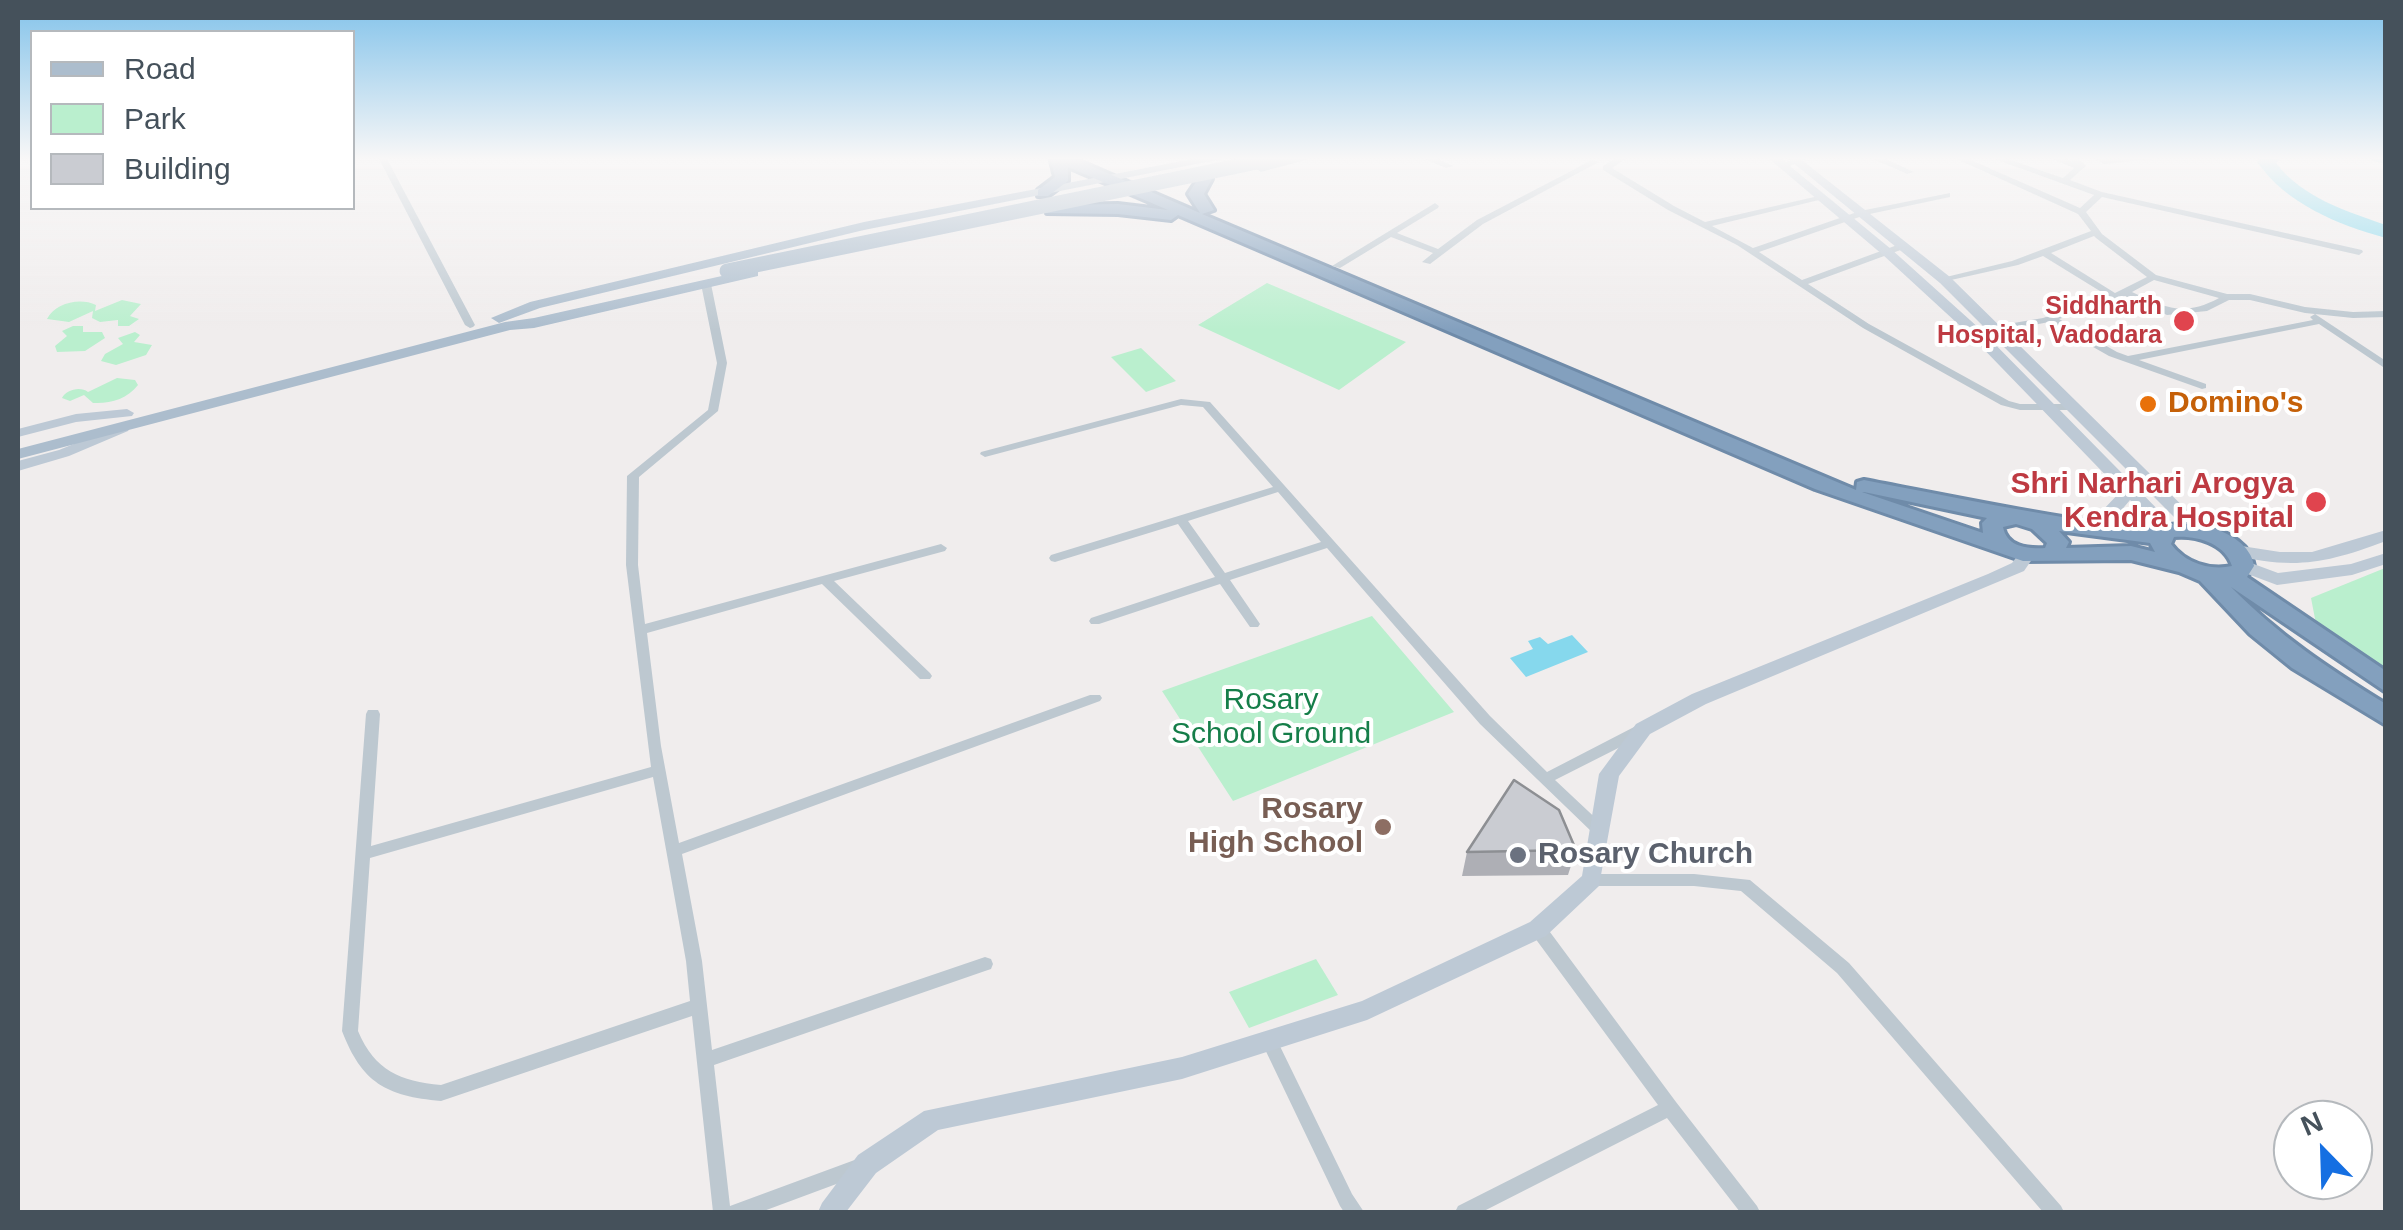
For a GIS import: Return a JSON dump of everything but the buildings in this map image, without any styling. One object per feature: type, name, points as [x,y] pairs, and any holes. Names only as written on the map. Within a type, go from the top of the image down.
[{"type":"highway","points":[[1196,214],[1337,266],[1829,475],[1879,491],[2074,526],[2165,534],[2198,531],[2258,628],[2300,662],[2386,716]]},
{"type":"highway","points":[[1205,215],[1822,485],[2030,554],[2131,553],[2222,568]]},
{"type":"highway","points":[[1998,518],[2023,518],[2055,536],[2057,548],[2030,554],[1998,542],[1990,528],[1998,518]]},
{"type":"highway","points":[[2165,534],[2160,544],[2171,559],[2222,568],[2386,683]]},
{"type":"main road","points":[[513,320],[535,305],[707,262],[939,214]]},
{"type":"main road","points":[[134,416],[560,308],[873,232],[964,214]]},
{"type":"main road","points":[[560,308],[996,214]]},
{"type":"main road","points":[[18,442],[63,435],[470,325],[513,320],[534,324],[1031,214]]},
{"type":"main road","points":[[18,454],[63,435]]},
{"type":"street","points":[[412,214],[470,325]]},
{"type":"street","points":[[1337,266],[1421,214]]},
{"type":"street","points":[[1428,262],[1494,214]]},
{"type":"street","points":[[1686,214],[1752,251],[1866,326],[2005,403],[2075,408]]},
{"type":"street","points":[[1704,225],[1748,214]]},
{"type":"street","points":[[1842,214],[1974,332],[2050,408],[2165,534]]},
{"type":"street","points":[[1752,251],[1858,214]]},
{"type":"street","points":[[1864,214],[1998,330],[2132,469],[2198,531]]},
{"type":"street","points":[[2083,214],[2097,232],[2153,277],[2227,297],[2250,297],[2304,310],[2386,314]]},
{"type":"street","points":[[2191,214],[2360,252]]},
{"type":"street","points":[[1944,280],[2045,252],[2097,232]]},
{"type":"street","points":[[1390,233],[1440,253]]},
{"type":"street","points":[[1802,284],[1904,246]]},
{"type":"street","points":[[2045,252],[2122,295],[2166,312],[2207,308],[2227,297]]},
{"type":"street","points":[[1974,332],[2051,319],[2122,295],[2153,277]]},
{"type":"street","points":[[706,284],[722,363],[713,411],[634,476],[632,565],[658,770],[698,1006],[722,1212]]},
{"type":"street","points":[[2304,310],[2386,366]]},
{"type":"street","points":[[2051,319],[2128,359],[2202,386]]},
{"type":"street","points":[[2128,359],[2321,321]]},
{"type":"street","points":[[985,454],[1181,402],[1198,402],[1213,409],[1326,544],[1484,720],[1599,830]]},
{"type":"street","points":[[18,433],[76,418],[134,416]]},
{"type":"street","points":[[18,466],[64,453],[134,416]]},
{"type":"street","points":[[1055,558],[1280,488]]},
{"type":"street","points":[[2074,526],[2108,515],[2128,492]]},
{"type":"street","points":[[1181,519],[1254,624]]},
{"type":"street","points":[[2222,568],[2275,559],[2317,560],[2386,535]]},
{"type":"street","points":[[1095,621],[1326,544]]},
{"type":"street","points":[[640,630],[827,582],[940,548]]},
{"type":"street","points":[[1545,779],[1699,699],[1994,578],[2018,567],[2030,554]]},
{"type":"street","points":[[2222,568],[2277,579],[2352,570],[2386,558]]},
{"type":"street","points":[[827,582],[925,676]]},
{"type":"street","points":[[674,851],[1095,698]]},
{"type":"street","points":[[373,714],[350,1031],[358,1057],[409,1090],[442,1093],[698,1006]]},
{"type":"street","points":[[738,1212],[867,1164],[932,1119],[1182,1068],[1270,1041],[1370,1009],[1538,928],[1592,880],[1609,774],[1643,729]]},
{"type":"street","points":[[363,854],[658,770]]},
{"type":"street","points":[[1592,880],[1694,880],[1745,885],[1843,968],[2055,1212]]},
{"type":"street","points":[[1538,928],[1752,1212]]},
{"type":"street","points":[[705,1060],[986,964]]},
{"type":"street","points":[[1270,1041],[1346,1200],[1356,1212]]},
{"type":"street","points":[[1464,1212],[1670,1108]]},
{"type":"street","points":[[831,1212],[867,1164]]},
{"type":"green space","points":[[1267,283],[1406,342],[1339,390],[1198,325]]},
{"type":"green space","points":[[122,300],[141,304],[130,316],[139,319],[129,326],[118,326],[118,320],[100,322],[92,318],[93,311],[69,322],[47,319],[68,303],[90,303],[96,305],[95,311]]},
{"type":"green space","points":[[83,326],[83,332],[102,332],[105,338],[85,351],[57,352],[55,346],[67,336],[62,331]]},
{"type":"green space","points":[[135,332],[140,335],[134,342],[152,345],[146,355],[116,365],[101,361],[105,354],[123,344],[118,338]]},
{"type":"green space","points":[[1141,348],[1176,381],[1146,392],[1111,357]]},
{"type":"green space","points":[[117,378],[135,380],[138,385],[123,397],[106,403],[93,403],[84,395],[70,401],[62,398],[70,391],[88,392]]},
{"type":"green space","points":[[2385,568],[2385,670],[2317,629],[2311,598]]},
{"type":"green space","name":"Rosary School Ground","points":[[1372,616],[1454,712],[1233,801],[1162,691]]},
{"type":"green space","points":[[1316,959],[1338,995],[1249,1028],[1229,992]]},
{"type":"water","points":[[1572,635],[1588,652],[1526,677],[1510,658],[1533,649],[1528,641],[1540,637],[1548,644]]},
{"type":"waterway","points":[[2339,214],[2386,232]]},
{"type":"place","name":"Siddharth Hospital, Vadodara","points":[[2184,321]]},
{"type":"place","name":"Domino's","points":[[2148,404]]},
{"type":"place","name":"Shri Narhari Arogya Kendra Hospital","points":[[2316,502]]},
{"type":"place","name":"Rosary High School","points":[[1383,827]]},
{"type":"place","name":"Rosary Church","points":[[1518,855]]}]
